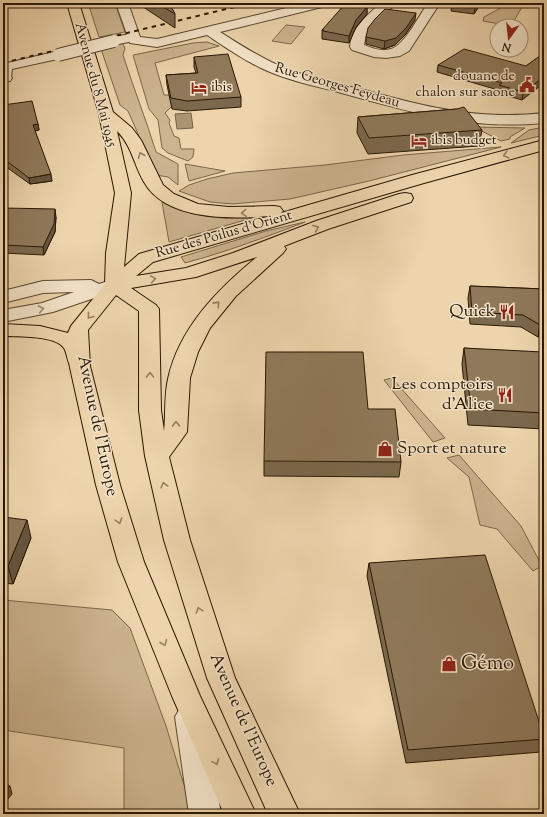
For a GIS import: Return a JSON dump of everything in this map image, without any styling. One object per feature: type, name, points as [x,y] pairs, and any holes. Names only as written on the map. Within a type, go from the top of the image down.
[{"type":"main road","name":"Avenue du 8 Mai 1945","points":[[73,3],[106,114],[123,193],[115,253],[114,285]]},
{"type":"main road","points":[[106,114],[126,130],[136,144],[156,188],[167,197],[194,208],[215,212],[240,214],[274,211],[365,194]]},
{"type":"main road","name":"Rue des Poilus d'Orient","points":[[114,285],[146,258],[365,194],[544,145]]},
{"type":"main road","name":"Rue des Poilus d'Orient","points":[[114,285],[189,273],[240,257],[322,225],[376,207],[481,175],[544,159]]},
{"type":"main road","points":[[157,456],[176,432],[178,384],[186,356],[200,326],[212,309],[228,291],[292,237]]},
{"type":"main road","name":"Avenue de l'Europe","points":[[240,814],[186,696],[131,562],[108,485],[80,366],[78,330],[114,285],[149,309],[150,410],[157,456],[177,540],[221,678],[284,814]]},
{"type":"main road","points":[[3,330],[44,332],[57,336],[72,344],[80,366]]},
{"type":"street","points":[[122,3],[140,40]]},
{"type":"street","points":[[4,78],[6,67],[114,41],[140,40],[157,43],[322,3]]},
{"type":"street","points":[[390,3],[376,12],[359,35],[356,43],[357,47],[374,53],[386,54],[394,53],[404,48],[434,3]]},
{"type":"street","name":"Rue Georges Feydeau","points":[[209,30],[250,57],[275,69],[405,106],[454,117],[483,121],[521,121],[544,118]]},
{"type":"street","points":[[3,297],[43,287],[114,285]]},
{"type":"street","points":[[3,316],[46,308],[114,285]]},
{"type":"street","points":[[186,696],[205,814]]},
{"type":"shaded area","points":[[88,3],[115,3],[125,32],[99,37]]},
{"type":"shaded area","points":[[510,3],[522,7],[516,18],[489,18],[489,22],[483,21],[484,17]]},
{"type":"shaded area","points":[[286,25],[305,27],[291,44],[272,41]]},
{"type":"shaded area","points":[[121,41],[125,48],[123,55],[156,152],[178,164],[178,185],[168,177],[156,175],[128,111],[120,105],[100,46]]},
{"type":"shaded area","points":[[207,42],[219,46],[155,63],[164,95],[169,95],[172,106],[165,113],[170,120],[169,123],[174,136],[179,138],[181,149],[194,149],[193,157],[188,161],[168,153],[162,148],[158,120],[149,109],[133,55],[193,43]]},
{"type":"shaded area","points":[[191,113],[193,128],[177,129],[175,114]]},
{"type":"shaded area","points":[[474,127],[525,128],[510,137],[510,139],[501,141]]},
{"type":"shaded area","points":[[544,127],[544,135],[511,143],[529,130]]},
{"type":"shaded area","points":[[501,147],[369,181],[290,199],[232,204],[210,202],[179,191],[189,185],[207,179],[233,173],[325,165],[403,155]]},
{"type":"shaded area","points":[[185,164],[225,171],[189,181]]},
{"type":"shaded area","points":[[162,202],[184,211],[217,218],[252,218],[169,242]]},
{"type":"shaded area","points":[[305,222],[200,259],[185,263],[181,257],[266,231]]},
{"type":"shaded area","points":[[392,378],[445,438],[433,442],[384,380]]},
{"type":"shaded area","points":[[459,455],[521,526],[542,566],[533,571],[497,529],[480,525],[469,477],[447,458]]},
{"type":"shaded area","points":[[3,600],[112,610],[130,628],[166,726],[193,814],[124,814],[124,748],[3,730]]},
{"type":"building","points":[[157,3],[169,3],[175,14]]},
{"type":"building","points":[[478,3],[475,7],[452,4]]},
{"type":"building","points":[[345,4],[367,7],[356,20],[349,36],[323,31],[324,30],[322,30]]},
{"type":"building","points":[[385,9],[416,13],[406,28],[396,38],[385,41],[366,37],[368,28]]},
{"type":"building","points":[[464,49],[489,56],[489,58],[497,58],[526,66],[544,53],[544,77],[523,92],[499,85],[502,83],[438,65]]},
{"type":"building","name":"ibis","points":[[228,54],[241,97],[187,101],[171,98],[166,75],[198,73],[194,57]]},
{"type":"building","points":[[32,101],[38,124],[33,125],[51,174],[29,178],[3,157],[3,105]]},
{"type":"building","points":[[464,107],[482,130],[369,138],[358,117],[457,109]]},
{"type":"building","points":[[3,208],[55,209],[54,224],[43,247],[3,245]]},
{"type":"building","points":[[470,286],[544,289],[544,323],[540,325],[523,315],[472,312]]},
{"type":"building","points":[[464,348],[543,352],[544,413],[471,409]]},
{"type":"building","points":[[266,352],[363,352],[368,409],[395,409],[401,462],[264,461]]},
{"type":"building","points":[[3,517],[27,520],[8,566],[3,565]]},
{"type":"building","name":"Gémo","points":[[485,555],[544,739],[408,750],[369,563]]},
{"type":"building","points":[[3,782],[10,786],[3,793]]},
{"type":"railway","points":[[3,63],[251,3]]},
{"type":"place","name":"douane de chalon sur saone","points":[[527,85]]},
{"type":"place","name":"ibis","points":[[199,88]]},
{"type":"place","name":"ibis budget","points":[[419,141]]},
{"type":"place","name":"Quick","points":[[507,312]]},
{"type":"place","name":"Les comptoirs d'Alice","points":[[505,395]]},
{"type":"place","name":"Sport et nature","points":[[385,449]]},
{"type":"place","name":"Gémo","points":[[449,664]]}]
